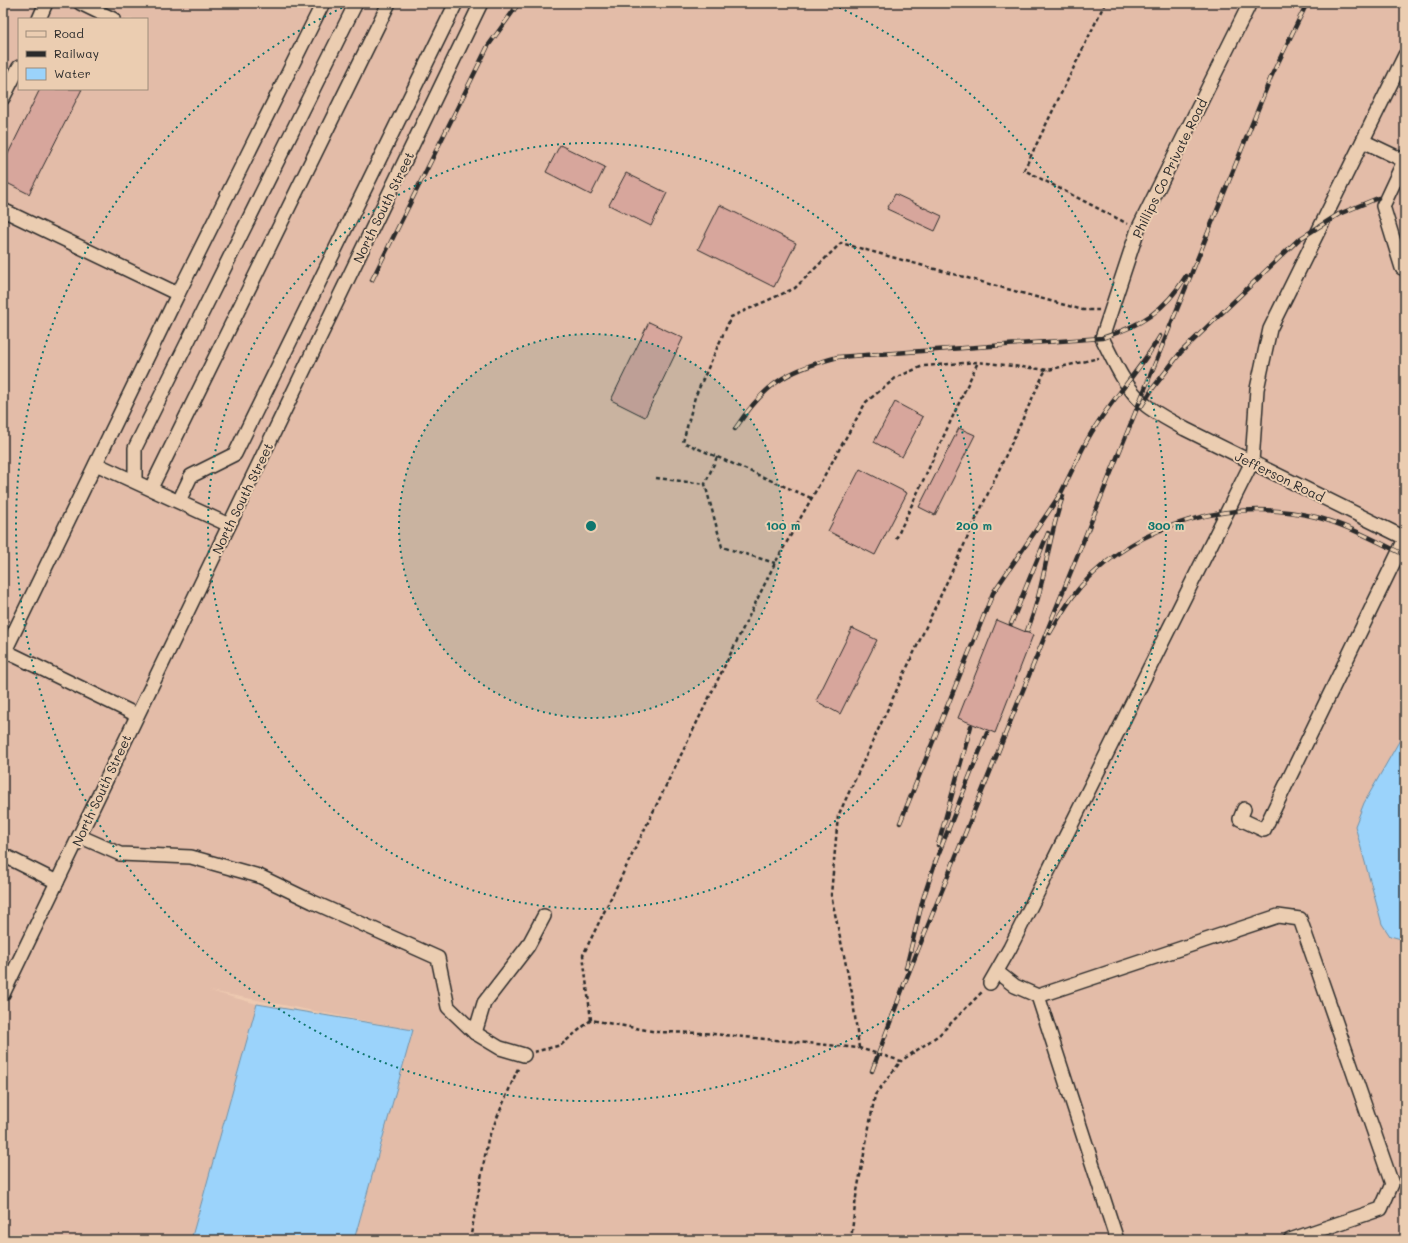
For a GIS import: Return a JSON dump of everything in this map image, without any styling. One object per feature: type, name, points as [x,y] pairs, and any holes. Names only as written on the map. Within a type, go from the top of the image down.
[{"type":"lane","points":[[39,18],[46,3]]},
{"type":"lane","points":[[80,3],[111,18]]},
{"type":"lane","points":[[137,715],[4,650],[178,294],[323,3]]},
{"type":"lane","points":[[135,481],[135,448],[356,3]]},
{"type":"lane","points":[[150,488],[389,3]]},
{"type":"lane","points":[[179,502],[191,476],[219,464],[235,454],[456,3]]},
{"type":"lane","name":"North South Street","points":[[5,986],[80,836],[481,3]]},
{"type":"lane","name":"Phillips Co Private Road","points":[[1102,338],[1138,229],[1250,3]]},
{"type":"lane","points":[[1290,1240],[1381,1209],[1392,1184],[1300,919],[1278,916],[1038,996],[993,978],[1252,462],[1257,389],[1270,329],[1405,55]]},
{"type":"lane","points":[[3,98],[18,69]]},
{"type":"lane","points":[[1363,141],[1405,161],[1383,206],[1404,272]]},
{"type":"lane","points":[[3,210],[178,294]]},
{"type":"lane","name":"Jefferson Road","points":[[1102,338],[1126,384],[1143,403],[1156,413],[1405,538]]},
{"type":"lane","points":[[96,464],[229,525]]},
{"type":"lane","points":[[1244,809],[1240,819],[1264,830],[1405,538]]},
{"type":"lane","points":[[80,836],[120,854],[191,857],[259,876],[438,958],[448,1007],[475,1033],[500,1048],[524,1055]]},
{"type":"lane","points":[[3,855],[57,882]]},
{"type":"lane","points":[[475,1033],[484,1004],[528,946],[544,916]]},
{"type":"lane","points":[[1038,996],[1117,1240]]},
{"type":"path","points":[[1105,3],[1024,170],[1138,229]]},
{"type":"path","points":[[811,498],[683,442],[695,398],[731,317],[795,288],[841,243],[1083,310],[1111,310]]},
{"type":"path","points":[[591,1020],[583,955],[775,564],[866,402],[897,377],[923,366],[978,362],[1048,370],[1111,355]]},
{"type":"path","points":[[896,539],[978,362]]},
{"type":"path","points":[[859,1048],[852,992],[831,895],[838,816],[1041,380],[1048,370]]},
{"type":"path","points":[[717,457],[705,484],[722,547],[775,564]]},
{"type":"path","points":[[656,478],[705,484]]},
{"type":"path","points":[[851,1240],[856,1197],[875,1095],[901,1061],[939,1035],[993,978]]},
{"type":"path","points":[[591,1020],[657,1032],[703,1033],[859,1048],[901,1061]]},
{"type":"path","points":[[470,1240],[488,1139],[524,1055],[561,1045],[591,1020]]},
{"type":"shaded area","points":[[3,3],[1405,3],[1405,1240],[354,1240],[413,1030],[210,991],[257,1004],[191,1240],[3,1240]]},
{"type":"water","points":[[1405,731],[1405,940],[1390,936],[1382,924],[1355,826],[1364,803]]},
{"type":"water","points":[[257,1004],[413,1030],[354,1240],[191,1240]]},
{"type":"building","points":[[40,90],[81,90],[29,194],[3,181],[3,164]]},
{"type":"building","points":[[560,145],[605,167],[591,195],[546,172]]},
{"type":"building","points":[[626,173],[667,193],[651,226],[609,205]]},
{"type":"building","points":[[895,194],[942,216],[935,231],[887,209]]},
{"type":"building","points":[[720,205],[796,243],[774,287],[698,249]]},
{"type":"building","points":[[649,322],[683,338],[645,417],[611,400]]},
{"type":"building","points":[[895,402],[923,417],[902,457],[874,442]]},
{"type":"building","points":[[959,428],[975,435],[935,515],[919,507]]},
{"type":"building","points":[[860,469],[907,493],[875,555],[828,531]]},
{"type":"building","points":[[997,620],[1033,635],[995,733],[958,718]]},
{"type":"building","points":[[852,628],[877,640],[840,714],[816,701]]},
{"type":"railway","points":[[372,280],[488,46],[519,3]]},
{"type":"railway","points":[[872,1071],[905,982],[1271,77],[1307,3]]},
{"type":"railway","points":[[1141,407],[1153,388],[1181,352],[1298,240],[1339,214],[1378,198]]},
{"type":"railway","points":[[735,429],[756,401],[778,381],[790,374],[820,362],[838,357],[1102,338],[1128,328],[1150,316],[1169,299],[1186,276]]},
{"type":"railway","points":[[1077,461],[1094,428],[1150,352],[1160,336]]},
{"type":"railway","points":[[900,823],[993,593],[1061,493],[1079,456]]},
{"type":"railway","points":[[1027,631],[1038,598],[1053,529],[1063,496]]},
{"type":"railway","points":[[1050,633],[1064,609],[1077,591],[1105,563],[1131,545],[1160,531],[1190,520],[1221,513],[1253,510],[1284,512],[1316,517],[1339,524],[1405,555]]},
{"type":"railway","points":[[1011,624],[1048,533]]},
{"type":"railway","points":[[938,845],[971,726]]},
{"type":"railway","points":[[906,968],[923,899],[936,860],[987,733]]}]
